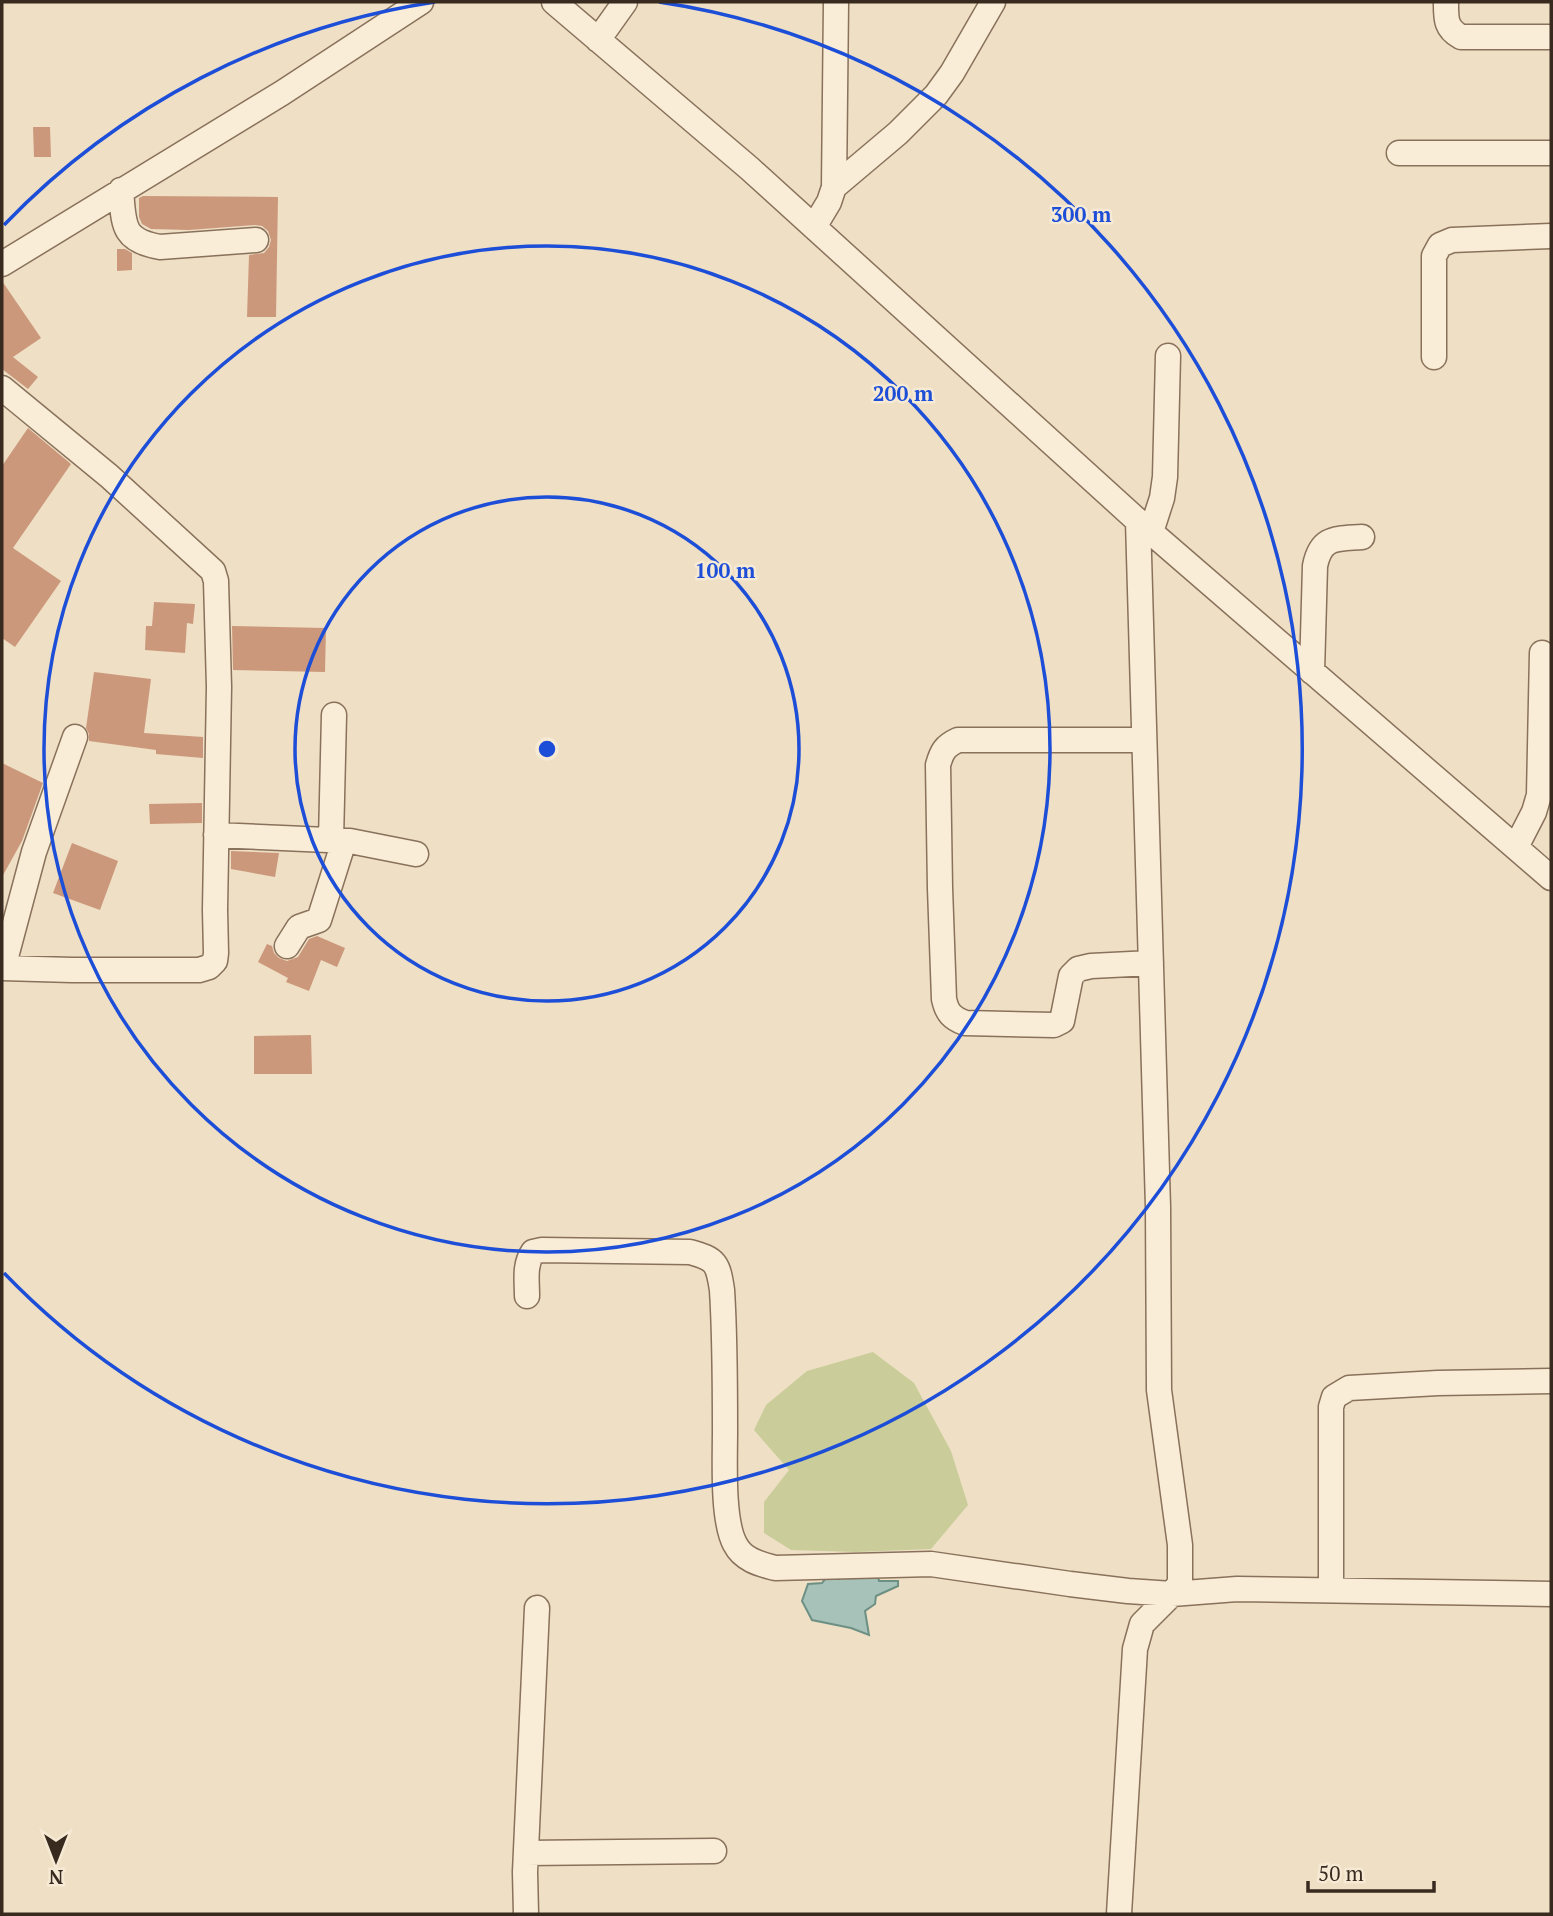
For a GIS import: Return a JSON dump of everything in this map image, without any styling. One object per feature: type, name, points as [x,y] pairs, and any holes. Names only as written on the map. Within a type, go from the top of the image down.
[{"type":"street","points":[[2,264],[282,93],[421,2]]},
{"type":"street","points":[[554,2],[749,169],[1145,526],[1551,878]]},
{"type":"street","points":[[598,40],[625,2]]},
{"type":"street","points":[[814,227],[829,202],[834,187],[836,2]]},
{"type":"street","points":[[834,187],[898,133],[936,95],[952,73],[993,2]]},
{"type":"street","points":[[1446,2],[1447,24],[1452,32],[1461,37],[1551,37]]},
{"type":"street","points":[[1399,153],[1551,153]]},
{"type":"street","points":[[121,190],[124,219],[128,232],[135,240],[160,247],[256,240]]},
{"type":"street","points":[[1434,357],[1434,256],[1440,245],[1462,239],[1551,236]]},
{"type":"street","points":[[1119,1914],[1135,1649],[1142,1624],[1172,1594],[1180,1583],[1181,1571],[1180,1545],[1159,1390],[1158,1207],[1144,740],[1145,526],[1162,498],[1165,478],[1168,356]]},
{"type":"street","points":[[2,388],[109,476],[213,571],[216,581],[219,687],[216,953],[215,961],[209,967],[199,970],[2,968],[34,852],[75,737]]},
{"type":"street","points":[[1312,672],[1317,555],[1322,545],[1329,541],[1362,537]]},
{"type":"street","points":[[1516,847],[1534,812],[1539,795],[1542,653]]},
{"type":"street","points":[[287,946],[299,927],[319,920],[338,841],[334,715]]},
{"type":"street","points":[[1144,740],[958,740],[942,751],[939,765],[944,999],[947,1010],[954,1018],[965,1023],[1054,1025],[1062,1021],[1071,976],[1078,969],[1151,963]]},
{"type":"street","points":[[216,835],[338,841],[416,854]]},
{"type":"street","points":[[527,1296],[529,1258],[533,1252],[542,1250],[690,1252],[712,1259],[718,1266],[722,1290],[725,1486],[731,1535],[736,1547],[746,1558],[775,1568],[931,1564],[1093,1587],[1172,1594],[1237,1589],[1551,1594]]},
{"type":"street","points":[[1331,1589],[1331,1406],[1334,1397],[1349,1388],[1551,1381]]},
{"type":"street","points":[[526,1914],[526,1853],[537,1608]]},
{"type":"street","points":[[526,1853],[714,1851]]},
{"type":"green space","points":[[873,1352],[914,1383],[951,1451],[968,1505],[931,1549],[856,1552],[791,1550],[764,1533],[764,1502],[789,1470],[754,1430],[766,1405],[807,1371]]},
{"type":"shaded area","points":[[877,1571],[879,1581],[898,1581],[898,1586],[876,1596],[875,1604],[865,1611],[869,1635],[851,1628],[812,1620],[802,1601],[808,1584],[822,1583],[829,1574],[839,1579],[845,1574]]},
{"type":"building","points":[[33,127],[50,127],[51,157],[34,157]]},
{"type":"building","points":[[278,197],[276,317],[247,317],[249,255],[264,253],[269,247],[271,240],[268,231],[255,225],[189,230],[151,229],[142,224],[139,217],[139,198]]},
{"type":"building","points":[[117,249],[132,253],[132,270],[117,271]]},
{"type":"building","points":[[2,281],[41,338],[13,357],[38,377],[28,389],[2,369]]},
{"type":"building","points":[[28,428],[71,464],[13,548],[61,581],[15,647],[2,638],[2,466]]},
{"type":"building","points":[[154,602],[195,604],[193,624],[187,623],[185,653],[145,650],[146,626],[152,626]]},
{"type":"building","points":[[232,626],[326,628],[325,672],[233,670]]},
{"type":"building","points":[[94,672],[151,679],[144,733],[203,737],[203,758],[156,754],[156,750],[89,741],[86,728]]},
{"type":"building","points":[[2,763],[43,783],[22,841],[2,877]]},
{"type":"building","points":[[202,803],[202,823],[150,824],[149,804]]},
{"type":"building","points":[[72,843],[118,861],[100,910],[53,893]]},
{"type":"building","points":[[231,851],[279,853],[275,877],[231,869]]},
{"type":"building","points":[[317,936],[345,948],[337,967],[321,960],[309,991],[286,982],[288,978],[258,962],[267,944],[272,946],[279,958],[287,961],[298,957],[309,939]]},
{"type":"building","points":[[311,1035],[312,1074],[254,1074],[254,1036]]}]
